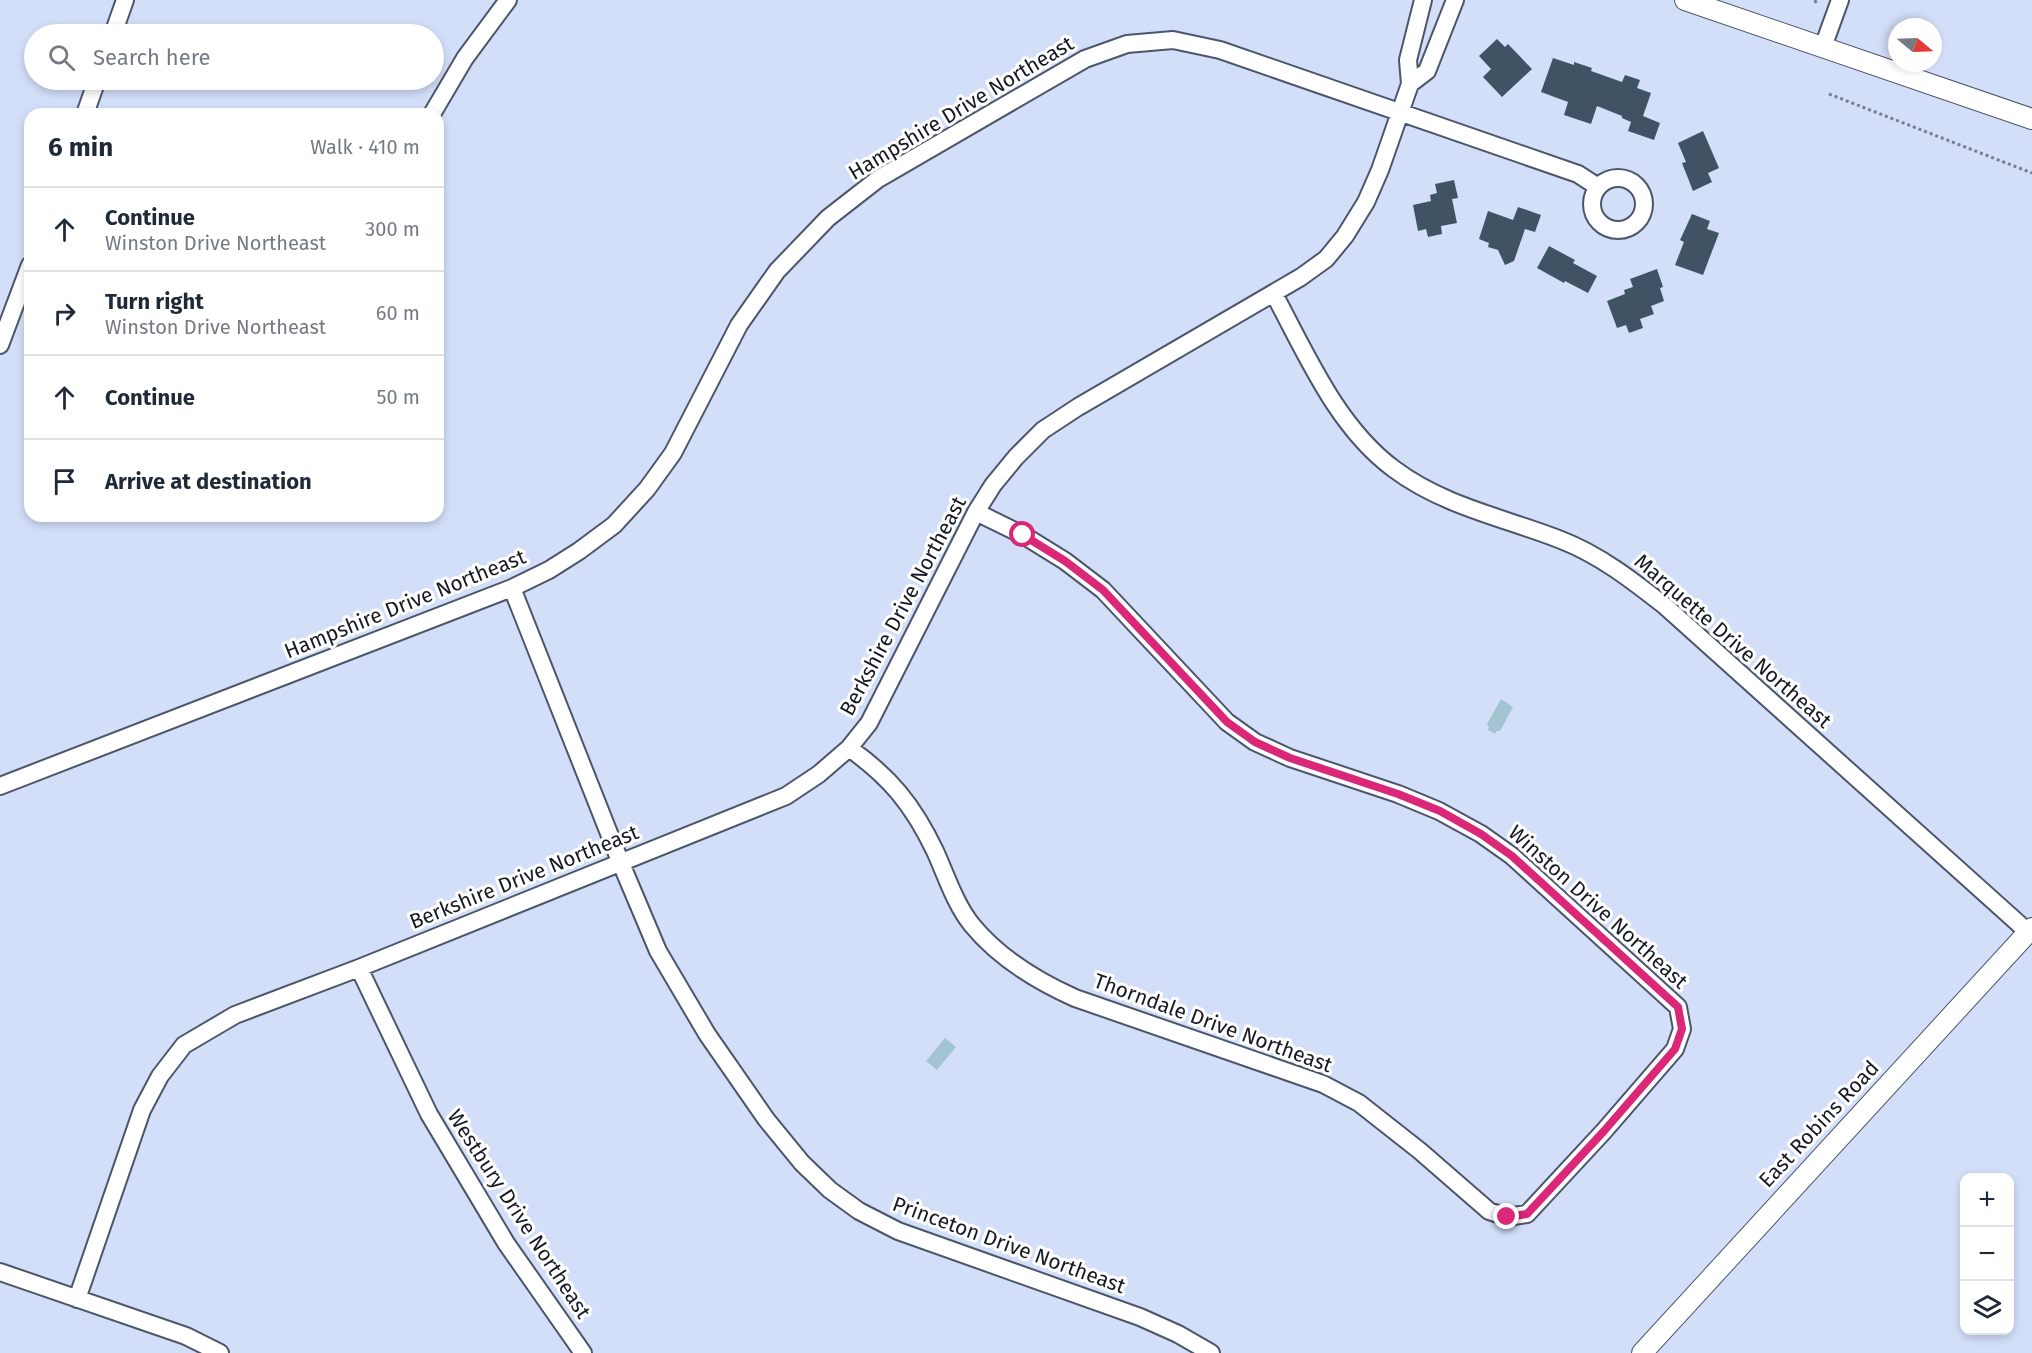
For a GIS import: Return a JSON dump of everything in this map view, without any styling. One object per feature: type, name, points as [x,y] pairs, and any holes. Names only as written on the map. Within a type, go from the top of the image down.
[{"type":"street","points":[[117,24],[125,0]]},
{"type":"street","points":[[436,108],[465,58],[507,0]]},
{"type":"street","name":"Berkshire Drive Northeast","points":[[77,1299],[142,1110],[160,1076],[184,1045],[235,1015],[359,968],[786,796],[819,774],[849,748],[869,723],[892,682],[976,512],[993,485],[1016,457],[1043,430],[1078,407],[1274,294],[1326,259],[1345,236],[1366,202],[1380,170],[1410,84],[1408,60],[1423,0]]},
{"type":"street","points":[[1410,84],[1427,71],[1455,0]]},
{"type":"street","points":[[1685,0],[2032,119]]},
{"type":"street","points":[[1823,46],[1840,0]]},
{"type":"street","name":"Hampshire Drive Northeast","points":[[0,786],[512,588],[549,570],[579,551],[614,525],[647,489],[673,453],[739,325],[777,271],[828,218],[878,178],[1085,59],[1127,44],[1173,40],[1220,50],[1578,174],[1598,187]]},
{"type":"street","points":[[87,108],[93,90]]},
{"type":"street","points":[[0,345],[24,281]]},
{"type":"street","name":"Marquette Drive Northeast","points":[[1274,294],[1330,397],[1358,436],[1393,469],[1462,506],[1563,541],[1603,560],[1635,582],[1665,606],[2030,930]]},
{"type":"street","name":"Winston Drive Northeast","points":[[976,512],[1023,535],[1065,561],[1103,590],[1227,722],[1255,742],[1290,758],[1398,794],[1440,811],[1512,856],[1678,1007],[1682,1029],[1675,1049],[1604,1131]]},
{"type":"street","name":"Princeton Drive Northeast","points":[[512,588],[658,951],[707,1034],[766,1119],[802,1163],[830,1190],[859,1211],[898,1231],[1140,1317],[1178,1334],[1211,1353]]},
{"type":"street","name":"Thorndale Drive Northeast","points":[[849,748],[877,768],[896,788],[918,818],[971,924],[1017,966],[1045,984],[1075,998],[1323,1084],[1359,1103],[1420,1151],[1489,1211],[1507,1217],[1527,1214],[1604,1131]]},
{"type":"street","name":"East Robins Road","points":[[1642,1353],[2030,930]]},
{"type":"street","name":"Westbury Drive Northeast","points":[[359,968],[429,1114],[506,1243],[583,1353]]},
{"type":"street","points":[[0,1272],[186,1336],[220,1353]]},
{"type":"path","points":[[1829,94],[2032,173]]},
{"type":"water","points":[[1501,699],[1513,707],[1500,731],[1496,731],[1495,734],[1488,730],[1487,724]]},
{"type":"water","points":[[945,1038],[956,1047],[937,1070],[926,1061]]},
{"type":"building","points":[[1497,39],[1505,47],[1508,44],[1532,69],[1502,97],[1483,77],[1491,69],[1479,56]]},
{"type":"building","points":[[1553,58],[1592,68],[1591,71],[1622,82],[1625,75],[1640,80],[1637,88],[1651,93],[1643,116],[1660,123],[1654,140],[1628,131],[1631,122],[1597,106],[1591,124],[1564,115],[1568,102],[1541,92]]},
{"type":"building","points":[[1703,131],[1719,168],[1708,173],[1712,182],[1693,191],[1682,163],[1686,162],[1678,143]]},
{"type":"building","points":[[1454,180],[1458,198],[1452,199],[1457,223],[1441,226],[1442,234],[1428,237],[1426,229],[1418,231],[1413,205],[1431,201],[1430,195],[1437,193],[1435,184]]},
{"type":"building","points":[[1518,207],[1541,215],[1535,232],[1525,229],[1514,261],[1505,265],[1498,250],[1488,247],[1489,243],[1479,239],[1488,211],[1513,220]]},
{"type":"building","points":[[1692,214],[1710,221],[1707,229],[1719,233],[1703,275],[1675,265],[1684,242],[1680,240]]},
{"type":"building","points":[[1549,246],[1575,260],[1573,263],[1597,276],[1588,293],[1537,268]]},
{"type":"building","points":[[1657,269],[1663,287],[1660,288],[1664,301],[1651,306],[1654,314],[1640,319],[1643,328],[1629,333],[1626,325],[1617,328],[1607,301],[1625,294],[1624,290],[1633,287],[1630,279]]},
{"type":"route","points":[[1023,535],[1065,561],[1103,590],[1227,722],[1255,742],[1290,758],[1398,794],[1440,811],[1481,834],[1512,856],[1678,1007],[1682,1029],[1675,1049],[1604,1131],[1527,1214],[1507,1217]]}]
